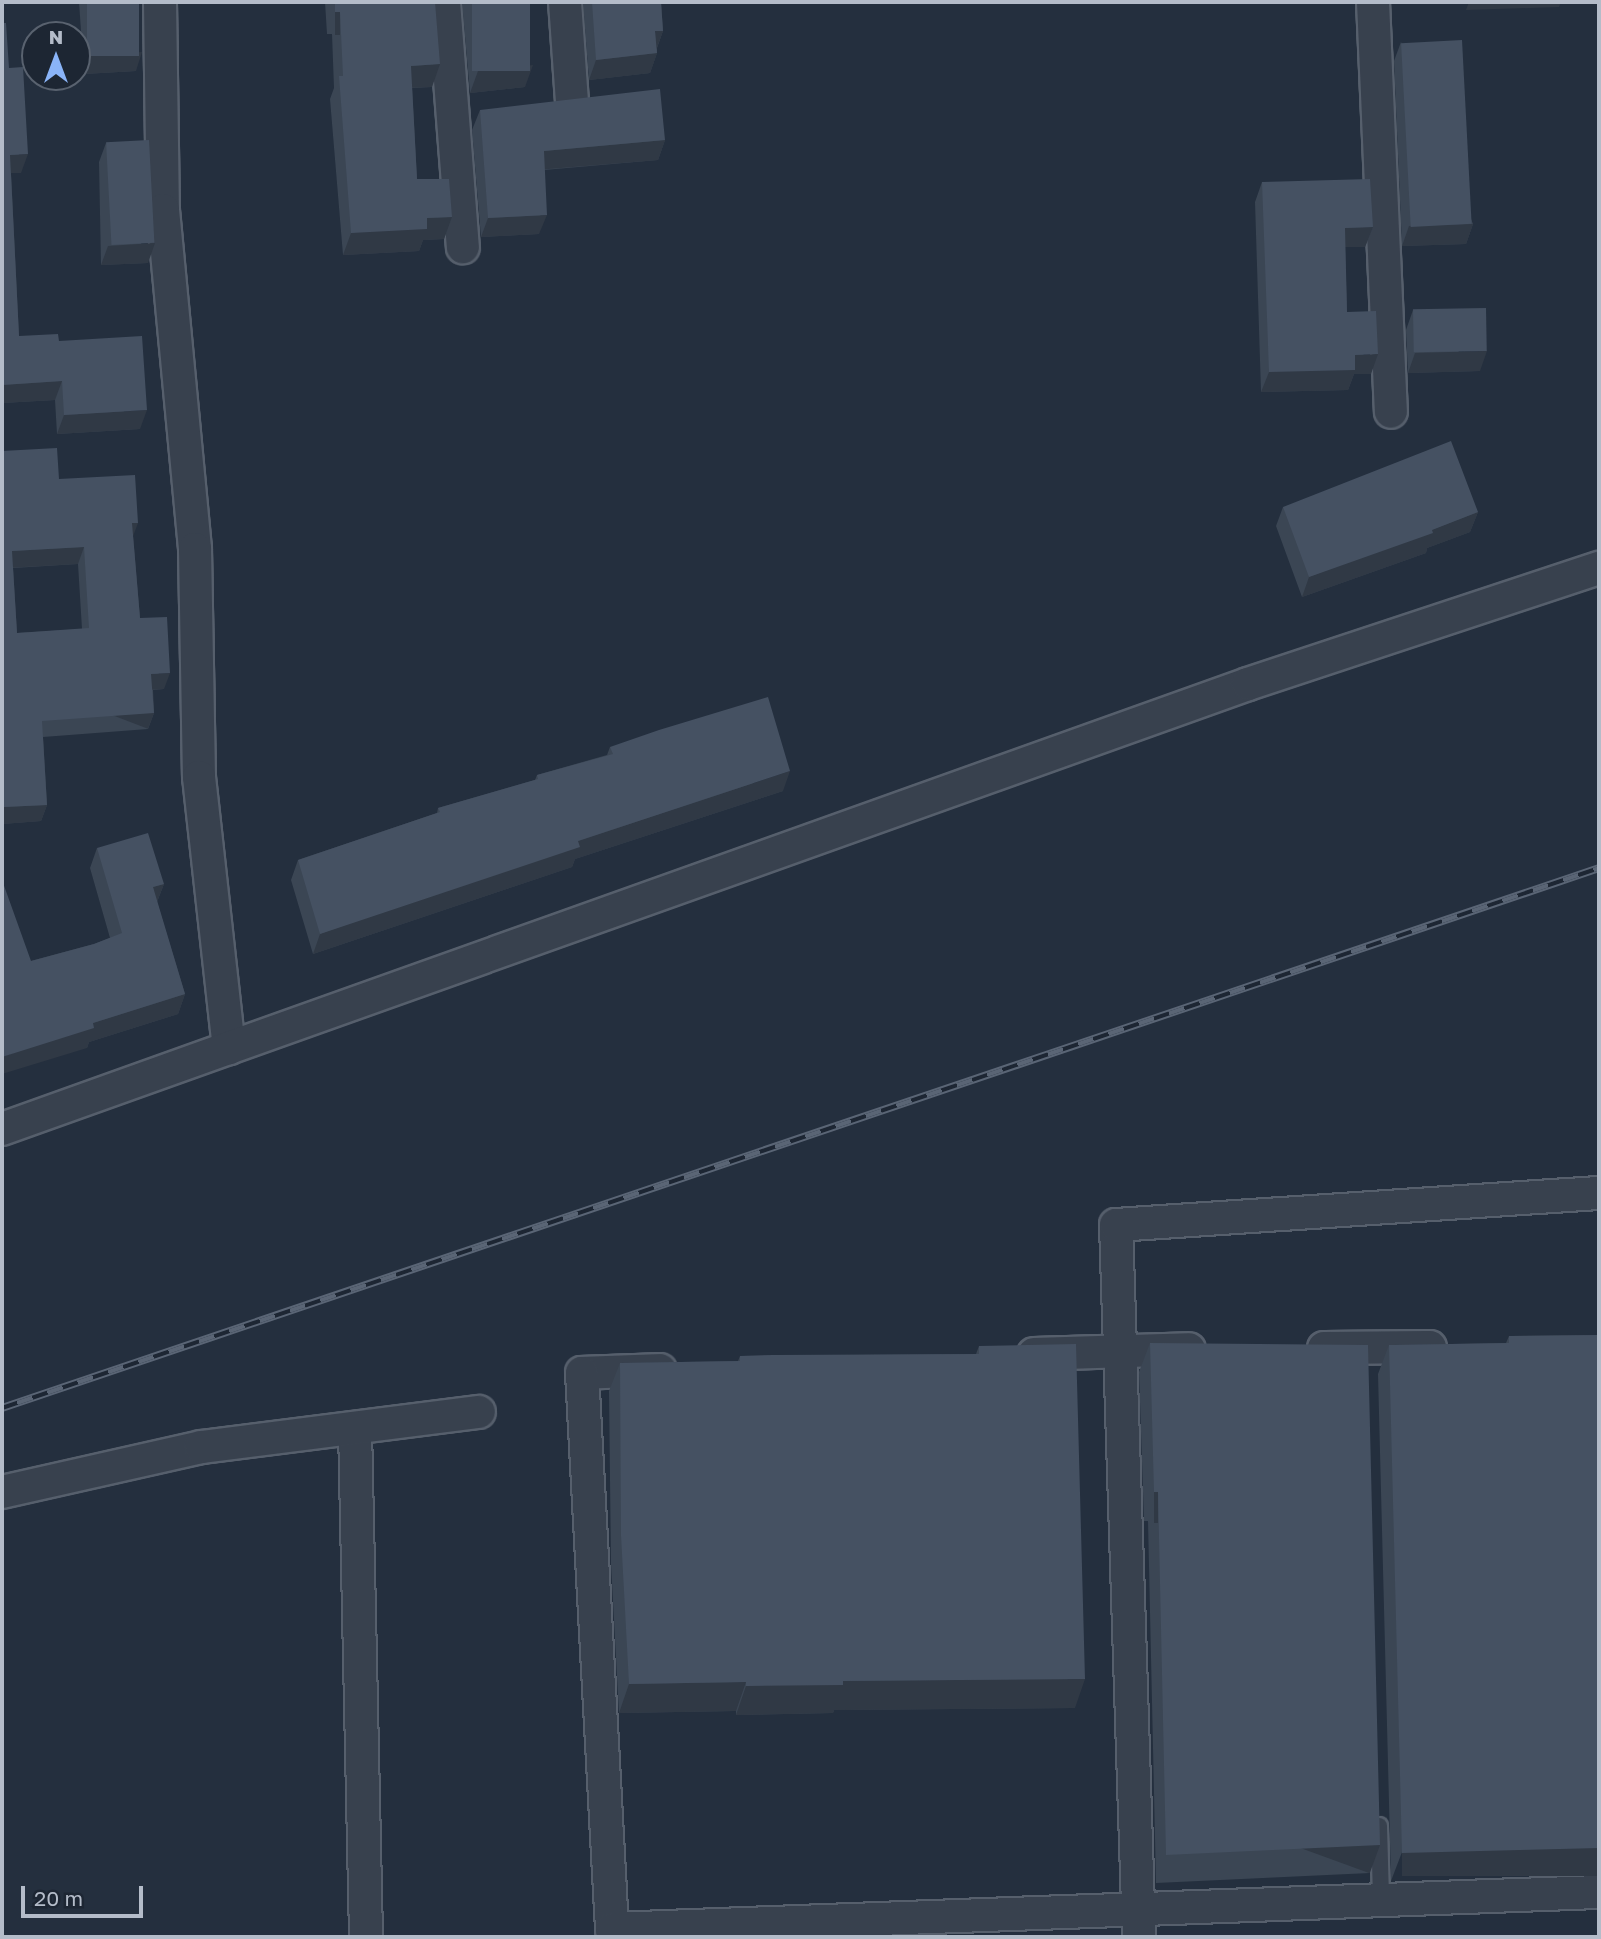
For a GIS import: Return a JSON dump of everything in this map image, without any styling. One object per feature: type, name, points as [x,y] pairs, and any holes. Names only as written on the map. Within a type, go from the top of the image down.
[{"type":"street","points":[[160,2],[163,210],[195,550],[199,777],[229,1048]]},
{"type":"street","points":[[443,2],[465,112],[463,247]]},
{"type":"street","points":[[565,2],[572,101]]},
{"type":"street","points":[[1373,2],[1391,412]]},
{"type":"street","points":[[2,1129],[1248,684],[1599,568]]},
{"type":"street","points":[[1138,1922],[1115,1225],[1599,1194]]},
{"type":"street","points":[[1298,1348],[1367,1354],[1463,1346]]},
{"type":"street","points":[[1009,1355],[1216,1349]]},
{"type":"street","points":[[693,1368],[583,1373],[612,1929],[887,1928],[1138,1922],[1381,1899],[1599,1892]]},
{"type":"street","points":[[2,1492],[201,1447],[479,1412]]},
{"type":"street","points":[[355,1428],[366,1937]]},
{"type":"lane","points":[[1378,1802],[1381,1899]]},
{"type":"building","points":[[87,2],[139,2],[139,56],[91,56],[91,21],[87,21]]},
{"type":"building","points":[[335,2],[435,2],[440,64],[411,66],[417,179],[449,179],[452,217],[427,218],[427,229],[351,233],[339,76],[343,76],[340,12],[335,12]]},
{"type":"building","points":[[472,2],[530,2],[530,71],[472,71]]},
{"type":"building","points":[[592,2],[661,2],[663,31],[655,31],[657,53],[596,60]]},
{"type":"building","points":[[2,23],[6,23],[9,68],[21,67],[28,154],[10,155],[19,336],[58,334],[59,341],[142,336],[147,410],[64,415],[62,381],[2,385]]},
{"type":"building","points":[[1462,40],[1472,224],[1411,227],[1401,43]]},
{"type":"building","points":[[660,89],[665,140],[544,151],[547,215],[488,218],[480,110]]},
{"type":"building","points":[[149,140],[154,243],[111,245],[106,142]]},
{"type":"building","points":[[1370,179],[1373,227],[1345,228],[1347,312],[1376,311],[1378,354],[1355,355],[1355,370],[1269,372],[1262,182]]},
{"type":"building","points":[[1486,308],[1487,351],[1414,352],[1413,309]]},
{"type":"building","points":[[1451,441],[1478,512],[1432,530],[1433,533],[1309,577],[1283,507]]},
{"type":"building","points":[[57,448],[59,479],[135,475],[138,523],[132,523],[140,618],[167,617],[170,673],[151,674],[154,713],[42,721],[47,805],[4,807],[2,802],[2,451]],"holes":[[[84,547],[89,628],[17,633],[12,551]]]},
{"type":"building","points":[[768,697],[790,771],[578,841],[580,847],[320,934],[298,860],[440,812],[438,808],[538,779],[537,775],[613,754],[610,747],[659,730]]},
{"type":"building","points":[[148,833],[164,884],[153,887],[185,994],[93,1023],[94,1028],[2,1057],[2,880],[31,961],[94,944],[122,933],[97,848]]},
{"type":"building","points":[[1599,1335],[1599,1848],[1402,1853],[1389,1345],[1509,1343],[1509,1336]]},
{"type":"building","points":[[1150,1343],[1368,1345],[1380,1845],[1166,1855],[1158,1492],[1154,1492]]},
{"type":"building","points":[[1076,1344],[1085,1679],[843,1681],[843,1685],[746,1686],[746,1682],[629,1684],[621,1535],[620,1363],[740,1361],[740,1356],[773,1355],[979,1354],[979,1346]]},
{"type":"railway","points":[[2,1408],[1599,868]]}]
